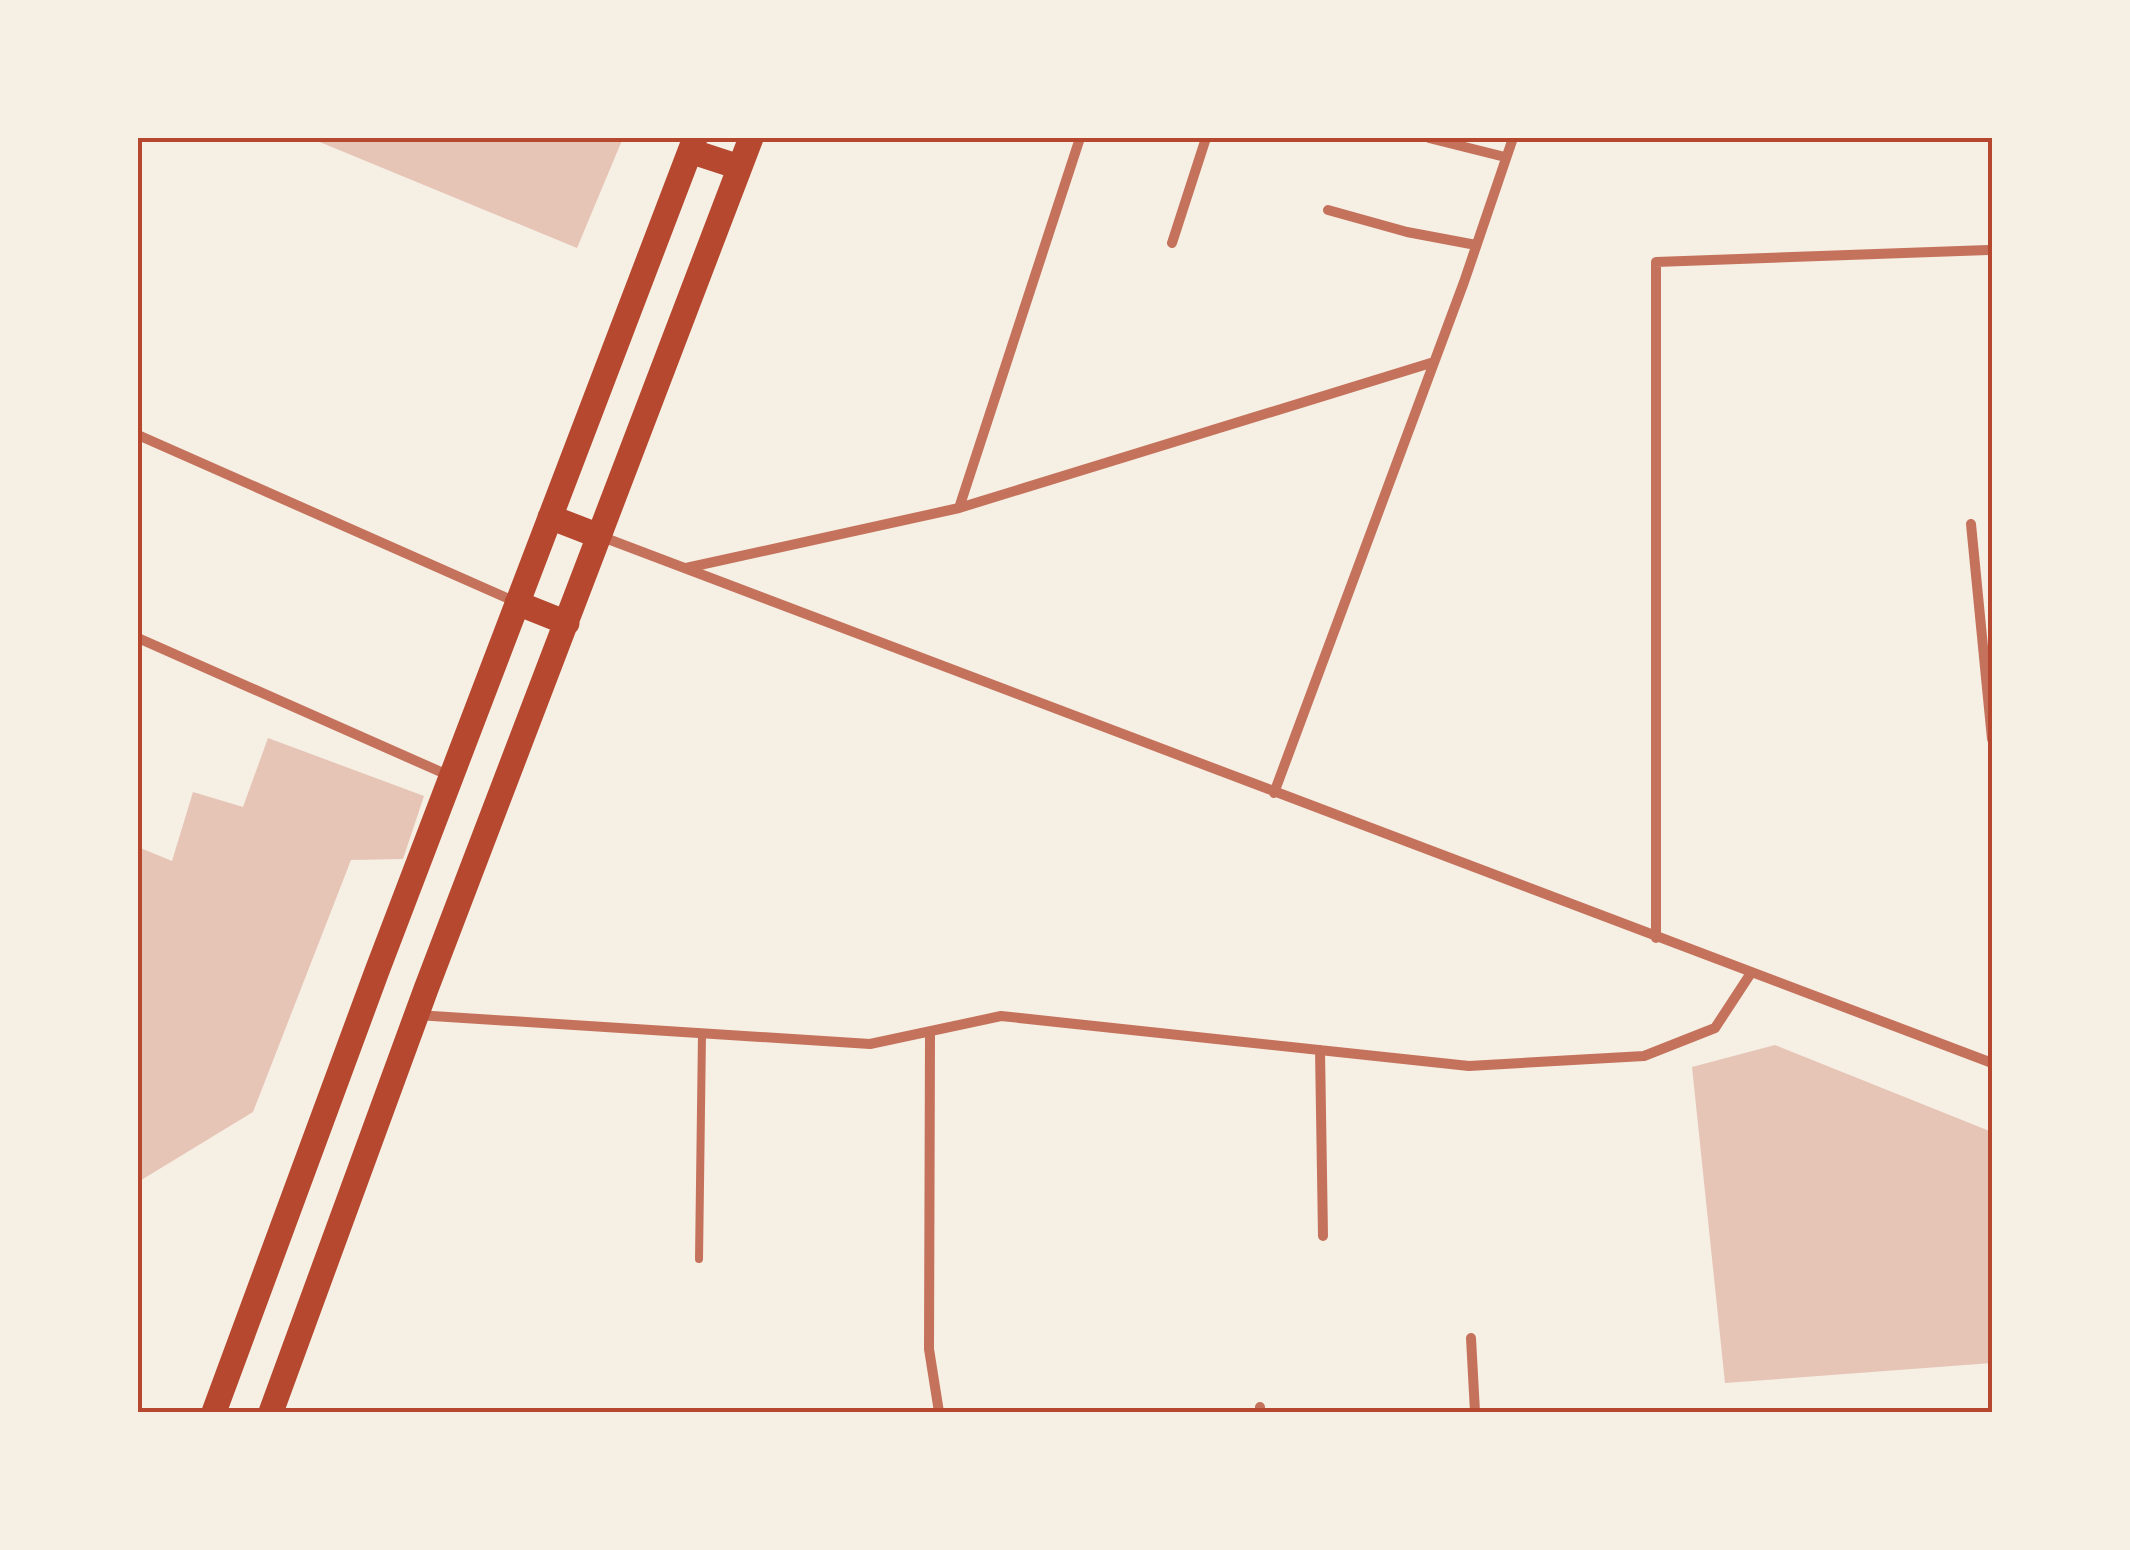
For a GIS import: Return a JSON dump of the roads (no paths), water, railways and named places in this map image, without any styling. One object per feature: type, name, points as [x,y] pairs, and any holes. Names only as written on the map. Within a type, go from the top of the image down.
[{"type":"main road","points":[[271,1412],[416,1015],[751,138]]},
{"type":"main road","points":[[214,1412],[692,144],[740,167]]},
{"type":"main road","points":[[550,517],[599,536]]},
{"type":"main road","points":[[518,602],[567,623]]},
{"type":"street","points":[[959,508],[1080,138]]},
{"type":"street","points":[[1172,243],[1206,138]]},
{"type":"street","points":[[1429,138],[1506,157]]},
{"type":"street","points":[[1274,793],[1513,138]]},
{"type":"street","points":[[1328,210],[1407,232],[1476,245]]},
{"type":"street","points":[[1656,938],[1656,262],[1988,250]]},
{"type":"street","points":[[685,568],[959,508],[1434,362]]},
{"type":"street","points":[[138,435],[518,602]]},
{"type":"street","points":[[1971,524],[1992,739]]},
{"type":"street","points":[[599,536],[1992,1063]]},
{"type":"street","points":[[138,638],[451,776]]},
{"type":"street","points":[[416,1015],[870,1044],[1001,1016],[1469,1066],[1644,1056],[1715,1028],[1752,973]]},
{"type":"street","points":[[930,1033],[929,1350],[939,1412]]},
{"type":"street","points":[[1320,1050],[1323,1236]]},
{"type":"street","points":[[1472,1338],[1475,1412]]},
{"type":"lane","points":[[699,1258],[702,1034]]}]
